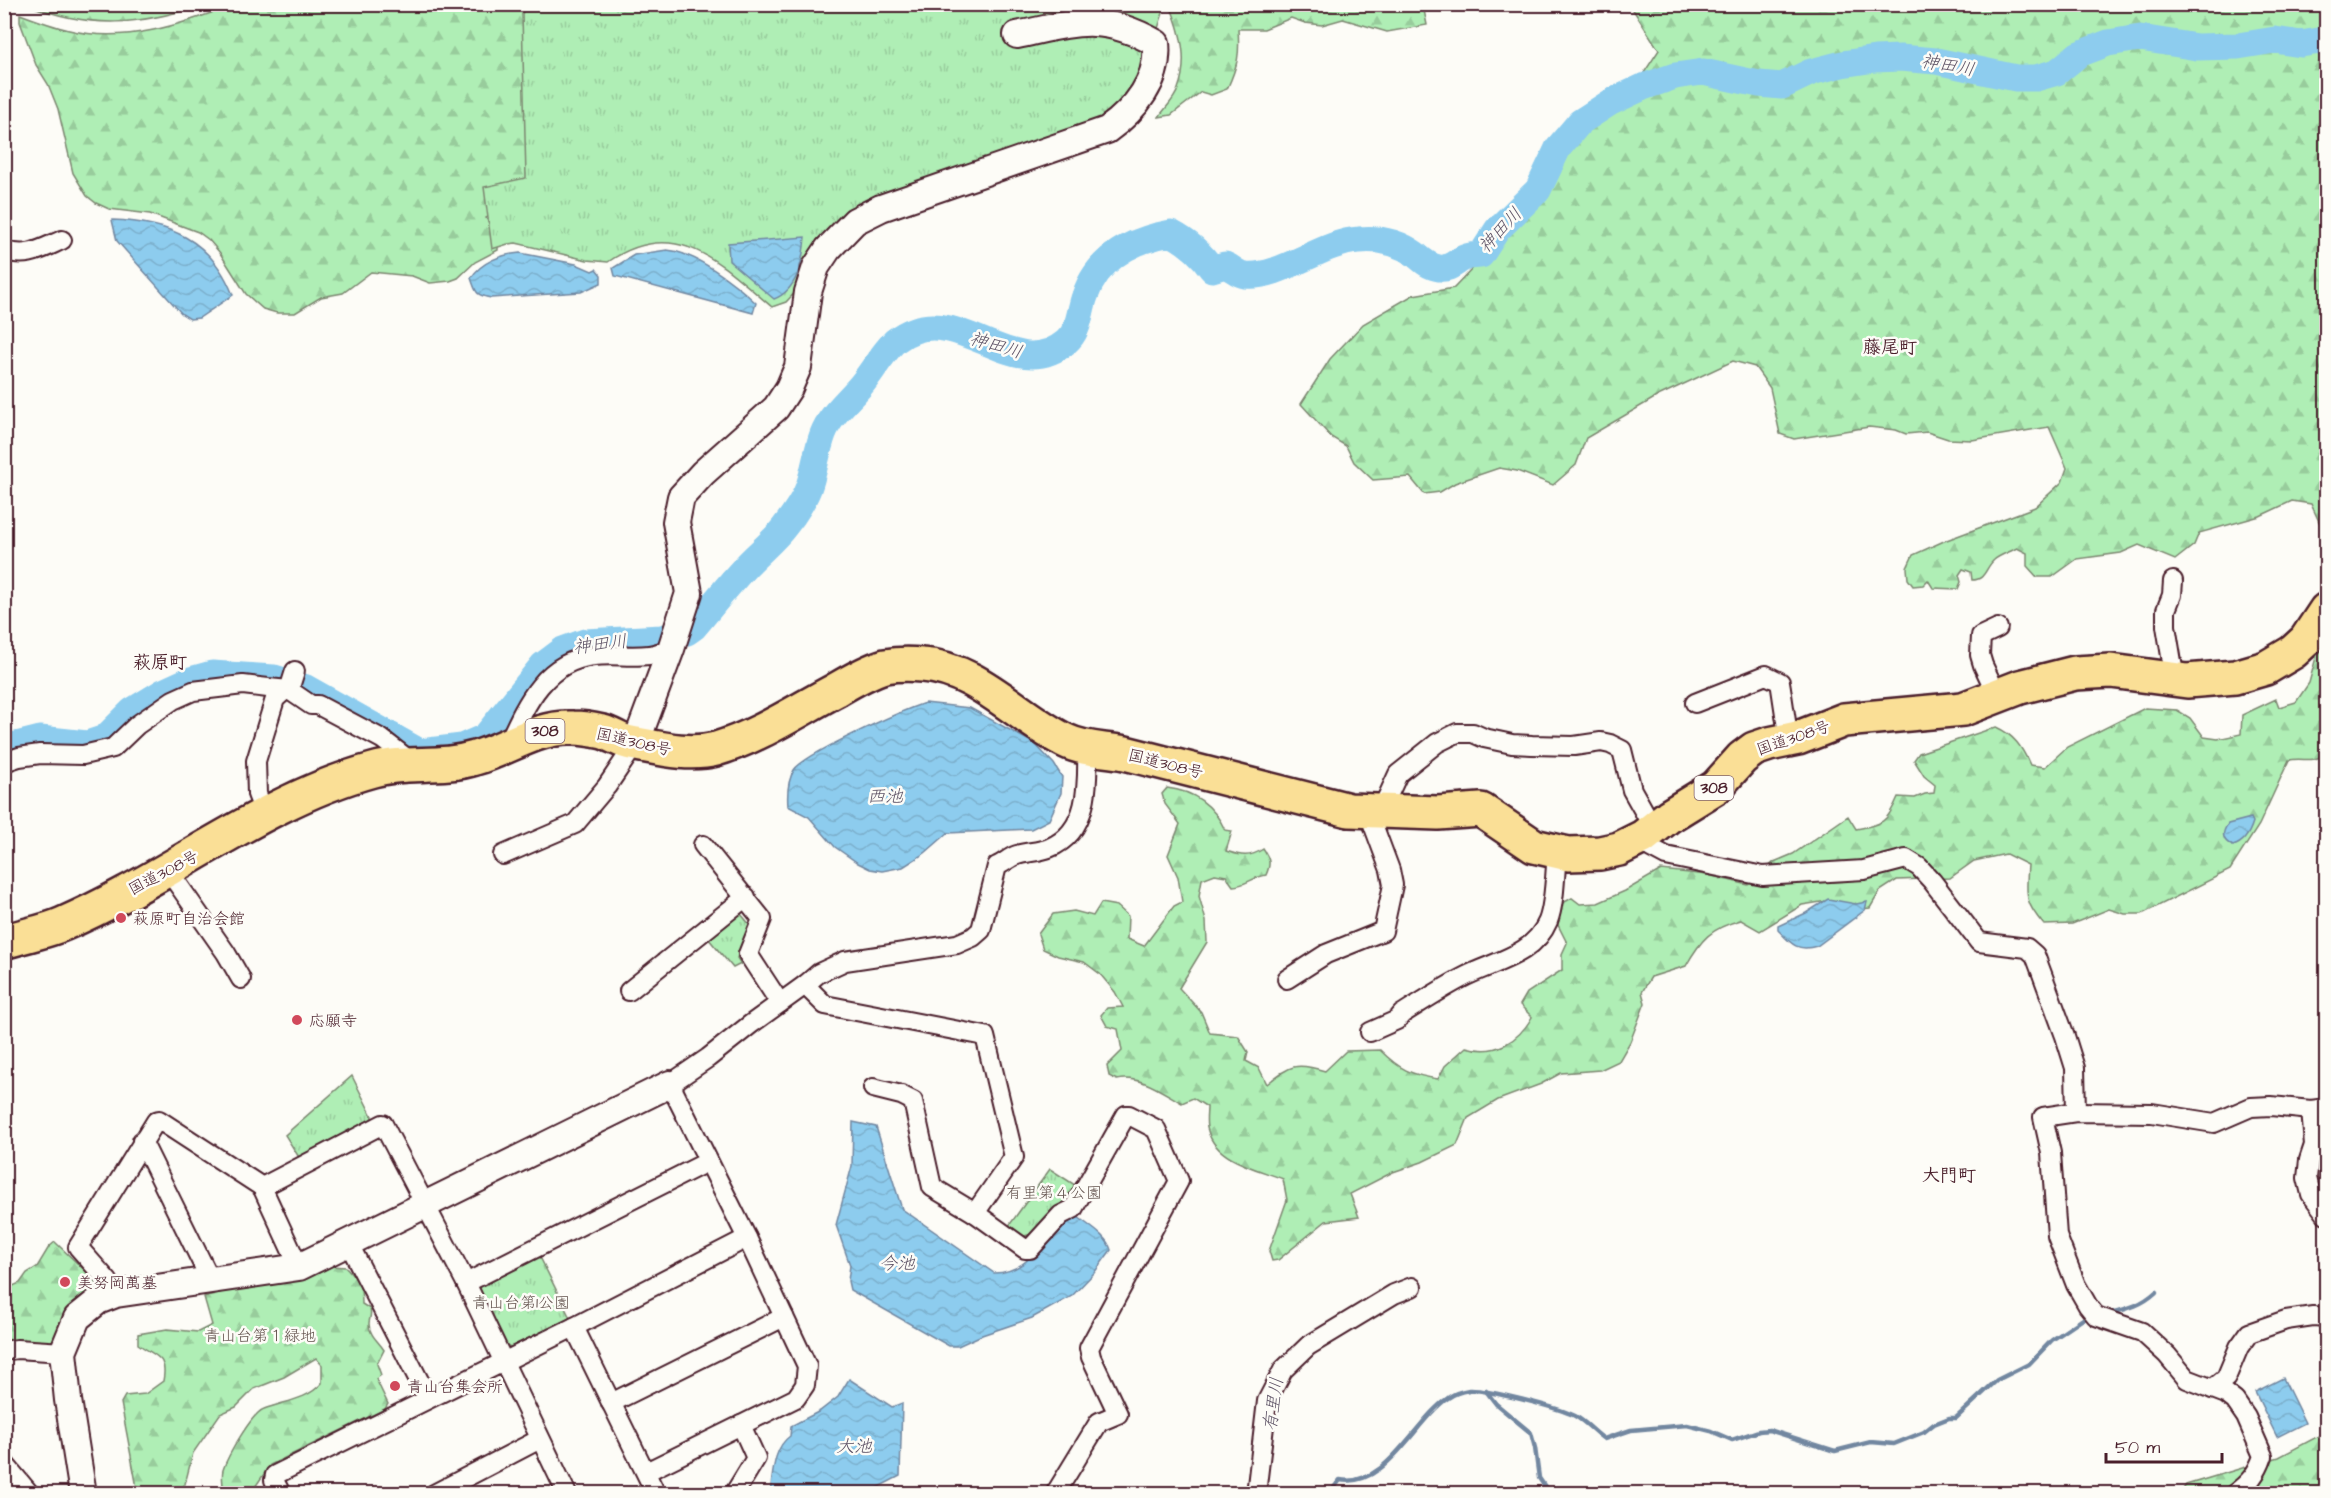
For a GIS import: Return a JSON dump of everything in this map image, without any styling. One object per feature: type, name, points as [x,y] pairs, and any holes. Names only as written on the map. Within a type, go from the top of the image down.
[{"type":"highway","name":"国道308号","points":[[4,942],[60,926],[168,870],[265,815],[321,788],[372,770],[414,764],[438,766],[454,764],[552,729],[573,728],[603,732],[630,743],[665,750],[712,750],[758,732],[876,670],[900,664],[925,665],[968,679],[1066,741],[1087,748],[1125,753],[1245,782],[1286,796],[1349,810],[1460,813],[1481,810],[1528,843],[1557,852],[1584,855],[1619,849],[1648,833],[1669,816],[1716,787],[1742,758],[1754,749],[1769,744],[1789,741],[1844,720],[1963,709],[1997,695],[2057,677],[2093,671],[2111,671],[2175,680],[2205,681],[2235,677],[2280,662],[2306,640],[2326,610]]},
{"type":"street","points":[[503,855],[575,824],[607,786],[636,743],[689,593],[676,522],[681,497],[703,473],[776,408],[789,388],[798,367],[810,288],[816,267],[828,249],[855,221],[881,208],[1107,130],[1125,117],[1136,105],[1146,90],[1154,67],[1156,43],[1108,24],[1092,21],[1074,23],[1017,35]]},
{"type":"street","points":[[4,250],[17,255],[38,250],[62,240]]},
{"type":"street","points":[[2173,580],[2172,595],[2166,610],[2166,626],[2175,680]]},
{"type":"street","points":[[1997,695],[1980,655],[1981,636],[1998,628]]},
{"type":"street","points":[[508,743],[538,686],[554,672],[572,661],[592,656],[649,655],[671,649]]},
{"type":"street","points":[[265,815],[257,794],[256,761],[275,699],[287,690],[295,671]]},
{"type":"street","points":[[1695,703],[1766,675],[1780,682],[1789,741]]},
{"type":"street","points":[[4,762],[40,754],[83,755],[113,748],[137,725],[173,700],[193,691],[243,685],[287,690],[311,705],[318,705],[382,739],[414,764]]},
{"type":"street","points":[[1287,979],[1326,954],[1383,931],[1393,885],[1374,811],[1398,774],[1437,743],[1457,734],[1473,733],[1484,738],[1512,744],[1557,746],[1610,744],[1622,750],[1651,848],[1666,856],[1763,876],[1864,870],[1906,859],[1919,867],[1938,888],[1979,942],[2027,948],[2035,955],[2066,1036],[2074,1068],[2076,1112]]},
{"type":"street","points":[[83,1494],[63,1352],[77,1318],[98,1301],[116,1294],[299,1267],[670,1084],[708,1058],[819,973],[845,961],[957,944],[973,937],[981,930],[997,866],[1015,856],[1050,848],[1073,831],[1084,807],[1088,781],[1087,748]]},
{"type":"street","points":[[704,845],[762,919],[748,954],[780,1003]]},
{"type":"street","points":[[1370,1032],[1397,1020],[1402,1014],[1467,976],[1502,962],[1527,948],[1548,922],[1557,852]]},
{"type":"street","points":[[168,870],[226,953],[241,979]]},
{"type":"street","points":[[629,991],[746,897]]},
{"type":"street","points":[[805,985],[825,1005],[985,1036],[1014,1157],[975,1213]]},
{"type":"street","points":[[646,1473],[796,1398],[805,1385],[807,1366],[747,1238],[670,1084]]},
{"type":"street","points":[[873,1088],[901,1095],[913,1101],[933,1187],[975,1213],[1025,1249],[1030,1249],[1060,1215],[1073,1209],[1126,1115],[1156,1129],[1179,1181],[1089,1348],[1118,1414],[1099,1422],[1055,1494]]},
{"type":"street","points":[[2234,1494],[2247,1485],[2258,1471],[2263,1456],[2246,1417],[2235,1401],[2226,1394],[2187,1379],[2167,1355],[2142,1332],[2096,1316],[2076,1285],[2057,1236],[2051,1153],[2043,1117],[2076,1112],[2152,1113],[2214,1123],[2251,1107],[2319,1109],[2307,1178],[2311,1194],[2326,1214]]},
{"type":"street","points":[[116,1294],[108,1281],[78,1247],[142,1141],[159,1120],[262,1187],[299,1267]]},
{"type":"street","points":[[262,1187],[383,1124],[466,1283],[567,1494]]},
{"type":"street","points":[[142,1141],[210,1280]]},
{"type":"street","points":[[466,1283],[707,1162]]},
{"type":"street","points":[[281,1494],[274,1480],[275,1474],[574,1327],[747,1238]]},
{"type":"street","points":[[349,1244],[428,1398]]},
{"type":"street","points":[[1256,1494],[1266,1401],[1283,1370],[1308,1346],[1394,1294],[1412,1287]]},
{"type":"street","points":[[2212,1389],[2226,1378],[2239,1347],[2249,1333],[2286,1320],[2313,1316],[2326,1317]]},
{"type":"street","points":[[611,1403],[784,1317]]},
{"type":"street","points":[[574,1327],[656,1494]]},
{"type":"street","points":[[4,1351],[17,1349],[63,1352]]},
{"type":"street","points":[[734,1494],[756,1458],[741,1425]]},
{"type":"street","points":[[434,1494],[470,1486],[540,1439]]},
{"type":"street","points":[[4,1462],[30,1494]]},
{"type":"green space","points":[[1162,4],[1164,10],[1148,59],[1127,100],[1108,119],[877,200],[786,302],[772,307],[715,261],[696,250],[676,244],[655,243],[632,249],[608,262],[587,260],[516,243],[492,249],[484,187],[526,178],[522,14],[526,5]]},
{"type":"green space","points":[[29,5],[202,5],[158,17],[116,22],[73,18]]},
{"type":"green space","points":[[232,5],[521,5],[606,89],[504,208],[486,218],[498,237],[498,250],[475,262],[458,278],[430,283],[412,276],[371,272],[343,293],[321,297],[295,313],[277,313],[263,309],[246,294],[220,253],[209,240],[198,232],[150,214],[109,209],[87,196],[73,173],[58,109],[48,84],[36,65],[20,22],[20,14],[56,27],[89,34],[131,34],[173,25]]},
{"type":"green space","points":[[1170,5],[1423,5],[1427,25],[1387,32],[1343,19],[1322,25],[1291,18],[1264,29],[1238,29],[1237,59],[1227,89],[1211,95],[1201,92],[1171,115],[1159,117],[1177,93],[1183,67],[1180,36]]},
{"type":"green space","points":[[1630,5],[2326,5],[2326,537],[2311,504],[2292,501],[2260,516],[2199,533],[2194,545],[2175,560],[2139,545],[2121,553],[2077,559],[2052,577],[2037,577],[2027,566],[2027,553],[2017,548],[1996,558],[1980,578],[1972,580],[1971,572],[1963,569],[1959,575],[1961,582],[1958,589],[1933,588],[1928,580],[1923,585],[1913,586],[1908,579],[1907,568],[1913,555],[2035,507],[2062,482],[2067,468],[2049,427],[1972,440],[1948,439],[1927,432],[1906,434],[1896,430],[1869,427],[1794,439],[1780,434],[1770,388],[1755,367],[1733,361],[1658,396],[1586,438],[1576,465],[1553,485],[1517,471],[1499,468],[1455,483],[1440,492],[1424,494],[1410,477],[1373,480],[1354,462],[1346,446],[1331,437],[1301,404],[1330,359],[1363,324],[1413,295],[1454,288],[1550,187],[1566,152],[1591,118],[1625,102],[1659,50]]},
{"type":"green space","points":[[2326,621],[2326,754],[2311,760],[2289,760],[2259,825],[2230,870],[2142,914],[2125,914],[2109,909],[2072,924],[2044,925],[2033,910],[2028,898],[2028,865],[2006,854],[1974,861],[1950,878],[1897,880],[1880,891],[1870,908],[1836,912],[1827,901],[1802,905],[1760,931],[1741,920],[1731,923],[1708,936],[1686,966],[1651,977],[1642,992],[1645,1003],[1630,1042],[1619,1061],[1600,1070],[1561,1073],[1541,1084],[1498,1100],[1468,1118],[1457,1145],[1422,1162],[1393,1172],[1350,1194],[1359,1217],[1326,1221],[1278,1260],[1272,1261],[1269,1251],[1287,1200],[1283,1179],[1239,1162],[1220,1150],[1212,1141],[1207,1128],[1207,1107],[1193,1098],[1182,1103],[1143,1082],[1117,1080],[1109,1076],[1107,1066],[1122,1051],[1118,1029],[1107,1026],[1101,1015],[1107,1008],[1123,1007],[1115,992],[1100,974],[1084,962],[1058,956],[1043,949],[1038,934],[1053,914],[1074,911],[1093,916],[1101,903],[1117,906],[1128,916],[1127,939],[1144,946],[1174,906],[1182,902],[1178,877],[1168,855],[1180,824],[1165,804],[1162,794],[1167,788],[1186,792],[1202,800],[1215,813],[1225,830],[1232,831],[1226,851],[1245,855],[1254,854],[1263,849],[1269,862],[1266,875],[1241,885],[1233,886],[1226,876],[1215,874],[1202,879],[1199,896],[1206,921],[1207,942],[1179,988],[1201,1012],[1210,1033],[1238,1036],[1248,1052],[1246,1061],[1259,1068],[1267,1084],[1294,1067],[1325,1071],[1346,1051],[1380,1050],[1406,1070],[1438,1079],[1445,1066],[1466,1047],[1487,1050],[1505,1045],[1520,1034],[1526,1026],[1532,1017],[1520,1005],[1527,993],[1562,970],[1562,954],[1567,943],[1558,925],[1561,904],[1572,898],[1580,904],[1598,903],[1625,891],[1661,870],[1708,875],[1748,885],[1774,862],[1793,854],[1848,816],[1856,829],[1872,826],[1887,817],[1898,797],[1915,798],[1934,793],[1935,785],[1924,776],[1914,760],[1919,753],[1996,727],[2017,742],[2030,765],[2045,767],[2067,747],[2145,708],[2177,710],[2190,718],[2204,737],[2218,739],[2241,734],[2242,715],[2276,699],[2279,707],[2296,702],[2309,683]]},
{"type":"green space","points":[[740,913],[751,926],[737,958],[741,964],[733,968],[708,938]]},
{"type":"green space","points":[[352,1076],[372,1116],[371,1124],[300,1159],[285,1135]]},
{"type":"green space","name":"有里第４公園","points":[[1050,1169],[1078,1187],[1068,1203],[1035,1233],[1021,1237],[1008,1227]]},
{"type":"green space","points":[[55,1242],[97,1282],[75,1316],[53,1340],[38,1346],[9,1343],[5,1318],[6,1289],[20,1283],[27,1273],[37,1267],[49,1247]]},
{"type":"green space","name":"青山台第1公園","points":[[538,1253],[570,1318],[511,1347],[502,1344],[476,1290],[480,1281]]},
{"type":"green space","name":"青山台第１緑地","points":[[331,1266],[346,1267],[357,1280],[362,1304],[370,1309],[371,1332],[384,1350],[377,1364],[381,1375],[376,1379],[388,1404],[385,1409],[270,1465],[251,1493],[223,1493],[222,1473],[225,1464],[253,1418],[264,1409],[303,1397],[322,1383],[322,1365],[316,1358],[284,1377],[254,1389],[236,1407],[220,1414],[193,1453],[185,1484],[179,1493],[138,1493],[121,1403],[125,1396],[145,1394],[163,1381],[164,1366],[159,1358],[138,1344],[138,1334],[167,1329],[198,1332],[212,1325],[204,1297],[299,1277]]},
{"type":"green space","points":[[2326,1432],[2326,1493],[2180,1494],[2186,1485],[2279,1457]]},
{"type":"water","points":[[112,220],[152,225],[186,237],[213,260],[233,295],[199,318],[190,319],[182,314],[117,241]]},
{"type":"water","points":[[805,237],[801,264],[794,281],[789,289],[774,299],[729,261],[728,243]]},
{"type":"water","points":[[667,250],[690,256],[726,278],[756,303],[753,313],[615,276],[613,268],[634,255]]},
{"type":"water","points":[[520,253],[576,264],[592,271],[596,269],[601,275],[601,283],[581,292],[491,298],[477,292],[471,278],[480,267],[499,257]]},
{"type":"water","name":"西池","points":[[925,703],[970,708],[1035,744],[1054,764],[1062,777],[1061,793],[1049,820],[1031,829],[948,833],[925,853],[903,867],[882,871],[870,869],[835,847],[809,817],[788,806],[790,778],[794,770],[802,763],[834,744]]},
{"type":"water","points":[[2251,818],[2252,826],[2243,840],[2233,846],[2227,842],[2224,831],[2228,824]]},
{"type":"water","points":[[1828,899],[1856,904],[1867,902],[1865,910],[1817,946],[1799,947],[1778,930],[1778,926],[1806,913]]},
{"type":"water","name":"今池","points":[[853,1122],[876,1127],[902,1209],[994,1273],[1008,1271],[1019,1266],[1057,1231],[1078,1217],[1102,1236],[1111,1250],[1094,1273],[1072,1296],[1032,1318],[958,1346],[949,1346],[850,1290],[848,1281],[850,1265],[836,1225],[852,1166]]},
{"type":"water","points":[[2283,1378],[2305,1423],[2277,1437],[2255,1392]]},
{"type":"water","name":"大池","points":[[849,1379],[892,1407],[902,1403],[900,1476],[867,1493],[770,1493],[777,1454],[784,1441],[790,1436],[791,1426],[820,1411],[838,1397]]},
{"type":"waterway","name":"神田川","points":[[4,748],[40,739],[87,744],[105,738],[132,711],[163,692],[187,681],[212,674],[274,678],[306,688],[420,752],[462,747],[485,737],[543,665],[563,650],[585,642],[662,638],[687,632],[694,627],[733,580],[777,536],[792,517],[808,488],[821,440],[830,420],[862,384],[890,346],[905,335],[915,330],[934,327],[953,330],[1011,351],[1029,355],[1048,353],[1071,337],[1091,282],[1108,261],[1118,252],[1143,240],[1171,233],[1194,248],[1212,269],[1225,265],[1245,275],[1272,272],[1330,247],[1359,240],[1381,240],[1409,250],[1432,266],[1439,268],[1451,266],[1463,258],[1481,255],[1497,230],[1538,190],[1558,148],[1580,122],[1611,102],[1643,87],[1675,76],[1703,72],[1759,84],[1782,86],[1811,72],[1842,64],[1900,58],[1936,61],[2016,78],[2036,78],[2057,72],[2079,54],[2108,43],[2140,38],[2197,47],[2238,46],[2275,40],[2301,44],[2319,41],[2326,44]]},
{"type":"waterway","points":[[2107,1314],[2139,1304],[2156,1292]]},
{"type":"waterway","points":[[1329,1494],[1340,1480],[1357,1480],[1372,1474],[1386,1464],[1436,1408],[1450,1397],[1469,1390],[1506,1396],[1567,1413],[1579,1418],[1604,1439],[1631,1430],[1687,1425],[1711,1431],[1732,1440],[1769,1430],[1835,1451],[1871,1442],[1894,1444],[1924,1432],[1934,1424],[1949,1418],[1956,1418],[1997,1380],[2029,1364],[2052,1340],[2083,1319],[2090,1317]]},
{"type":"waterway","points":[[1486,1391],[1496,1404],[1531,1433],[1539,1478],[1550,1494]]},
{"type":"place","name":"萩原町自治会館","points":[[121,918]]},
{"type":"place","name":"応願寺","points":[[297,1020]]},
{"type":"place","name":"美努岡萬墓","points":[[65,1282]]},
{"type":"place","name":"青山台集会所","points":[[395,1386]]},
{"type":"district","name":"藤尾町","points":[[1890,347]]},
{"type":"district","name":"萩原町","points":[[160,662]]},
{"type":"district","name":"大門町","points":[[1949,1175]]},
{"type":"water label","name":"有里川","points":[[1273,1404]]}]
